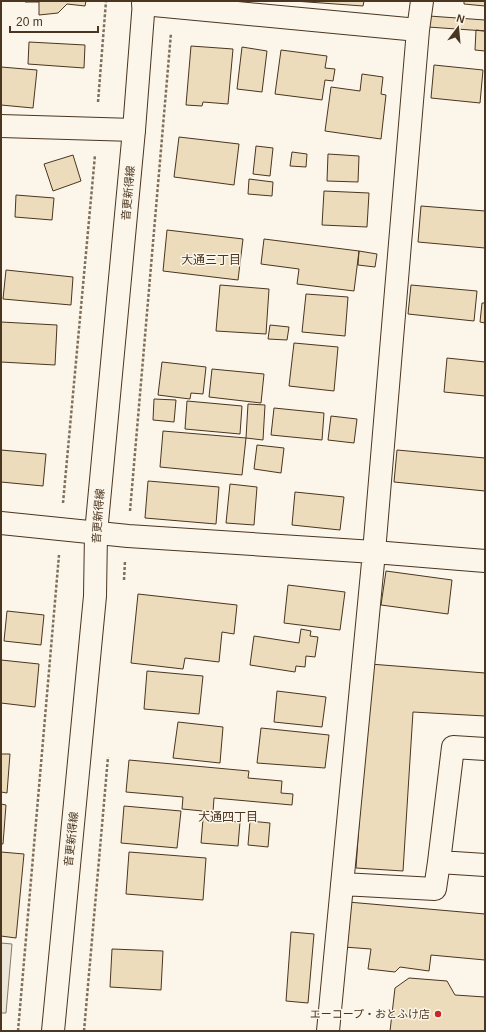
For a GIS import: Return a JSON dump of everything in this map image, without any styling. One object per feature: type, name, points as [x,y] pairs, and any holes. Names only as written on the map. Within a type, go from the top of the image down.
[{"type":"street","points":[[328,1031],[374,552],[418,30],[422,1]]},
{"type":"street","points":[[144,2],[418,30]]},
{"type":"street","name":"音更新得線","points":[[53,1031],[95,596],[96,533],[134,130],[144,2]]},
{"type":"street","points":[[1,126],[134,130]]},
{"type":"street","points":[[1,523],[96,533],[485,561]]},
{"type":"street","points":[[342,884],[435,889],[453,746],[485,749]]},
{"type":"street","points":[[439,862],[485,865]]},
{"type":"path","points":[[18,1031],[61,529],[94,172],[106,1]]},
{"type":"shaded area","points":[[1,943],[12,944],[6,1013],[1,1013]]},
{"type":"building","points":[[25,1],[86,1],[85,6],[67,4],[58,13],[39,15],[39,2]]},
{"type":"building","points":[[294,1],[364,1],[363,6]]},
{"type":"building","points":[[464,1],[485,1],[485,6],[464,4]]},
{"type":"building","points":[[429,16],[485,20],[485,31],[428,27]]},
{"type":"building","points":[[476,30],[485,31],[485,51],[475,50]]},
{"type":"building","points":[[29,42],[85,45],[84,68],[28,64]]},
{"type":"building","points":[[191,46],[233,49],[228,104],[203,102],[202,106],[186,105]]},
{"type":"building","points":[[242,47],[267,51],[262,92],[237,89]]},
{"type":"building","points":[[281,50],[327,56],[325,68],[335,69],[333,81],[325,80],[322,100],[275,94]]},
{"type":"building","points":[[434,65],[483,70],[480,103],[431,98]]},
{"type":"building","points":[[1,67],[37,70],[33,108],[1,105]]},
{"type":"building","points":[[362,74],[383,77],[381,94],[386,95],[381,139],[325,131],[331,87],[360,91]]},
{"type":"building","points":[[179,137],[239,144],[234,185],[174,177]]},
{"type":"building","points":[[256,146],[273,148],[270,176],[253,174]]},
{"type":"building","points":[[292,152],[307,154],[306,167],[290,166]]},
{"type":"building","points":[[328,154],[359,156],[358,182],[327,181]]},
{"type":"building","points":[[73,155],[81,181],[53,191],[44,164]]},
{"type":"building","points":[[249,179],[273,182],[272,196],[248,194]]},
{"type":"building","points":[[324,191],[369,193],[367,227],[322,225]]},
{"type":"building","points":[[16,195],[54,198],[52,220],[15,217]]},
{"type":"building","points":[[421,206],[485,211],[485,248],[418,242]]},
{"type":"building","points":[[167,230],[243,239],[238,280],[163,271]]},
{"type":"building","points":[[264,239],[359,251],[354,291],[297,284],[299,269],[261,264]]},
{"type":"building","points":[[359,251],[377,254],[375,267],[358,265]]},
{"type":"building","points":[[6,270],[73,277],[71,305],[3,299]]},
{"type":"building","points":[[220,285],[269,289],[266,334],[216,331]]},
{"type":"building","points":[[411,285],[477,291],[474,321],[408,314]]},
{"type":"building","points":[[306,294],[348,297],[345,336],[302,332]]},
{"type":"building","points":[[482,303],[485,303],[485,323],[480,322]]},
{"type":"building","points":[[1,322],[57,325],[55,365],[1,362]]},
{"type":"building","points":[[270,325],[289,327],[287,340],[268,339]]},
{"type":"building","points":[[294,343],[338,347],[334,391],[289,386]]},
{"type":"building","points":[[447,358],[485,362],[485,396],[444,392]]},
{"type":"building","points":[[162,362],[206,367],[203,394],[191,393],[190,399],[158,395]]},
{"type":"building","points":[[212,369],[264,374],[261,403],[209,397]]},
{"type":"building","points":[[154,399],[176,400],[174,422],[153,420]]},
{"type":"building","points":[[187,401],[242,406],[240,434],[185,429]]},
{"type":"building","points":[[248,404],[265,405],[263,440],[246,438]]},
{"type":"building","points":[[274,408],[324,413],[322,440],[271,435]]},
{"type":"building","points":[[331,416],[357,419],[354,443],[328,440]]},
{"type":"building","points":[[163,431],[246,438],[242,475],[160,467]]},
{"type":"building","points":[[257,445],[284,448],[281,473],[254,469]]},
{"type":"building","points":[[1,450],[46,454],[43,486],[1,482]]},
{"type":"building","points":[[397,450],[485,458],[485,491],[394,482]]},
{"type":"building","points":[[148,481],[219,487],[216,524],[145,518]]},
{"type":"building","points":[[230,484],[257,487],[254,525],[226,523]]},
{"type":"building","points":[[295,492],[344,497],[340,530],[292,525]]},
{"type":"building","points":[[386,571],[452,580],[448,614],[381,605]]},
{"type":"building","points":[[288,585],[345,592],[340,630],[284,623]]},
{"type":"building","points":[[138,594],[237,605],[234,634],[222,632],[219,662],[185,658],[183,669],[131,663]]},
{"type":"building","points":[[7,611],[44,615],[41,645],[4,641]]},
{"type":"building","points":[[301,629],[311,631],[310,636],[318,637],[315,657],[306,656],[305,667],[296,666],[295,672],[250,665],[254,636],[299,643]]},
{"type":"building","points":[[1,660],[39,664],[35,707],[1,703]]},
{"type":"building","points":[[370,664],[485,673],[485,716],[413,712],[403,871],[356,868]]},
{"type":"building","points":[[147,671],[203,676],[199,714],[144,709]]},
{"type":"building","points":[[277,691],[326,697],[322,727],[274,722]]},
{"type":"building","points":[[178,722],[223,727],[220,763],[173,758]]},
{"type":"building","points":[[261,728],[329,735],[325,768],[257,763]]},
{"type":"building","points":[[1,754],[10,754],[7,793],[1,792]]},
{"type":"building","points":[[129,760],[249,771],[248,778],[282,781],[281,793],[293,794],[292,805],[214,798],[213,812],[182,809],[183,797],[126,792]]},
{"type":"building","points":[[1,804],[6,805],[3,844],[1,844]]},
{"type":"building","points":[[124,806],[181,811],[177,848],[121,843]]},
{"type":"building","points":[[203,819],[240,822],[238,846],[201,843]]},
{"type":"building","points":[[250,821],[270,823],[268,847],[248,845]]},
{"type":"building","points":[[1,852],[24,854],[16,938],[1,936]]},
{"type":"building","points":[[129,852],[206,858],[203,900],[126,894]]},
{"type":"building","points":[[348,902],[485,914],[485,960],[431,955],[429,971],[400,967],[395,972],[368,969],[371,949],[344,947]]},
{"type":"building","points":[[291,932],[314,934],[308,1003],[286,1001]]},
{"type":"building","points":[[112,949],[163,951],[161,990],[110,987]]},
{"type":"building","name":"エーコープ・おとふけ店","points":[[409,978],[447,981],[455,995],[485,997],[485,1031],[390,1031],[395,988]]},
{"type":"place","name":"エーコープ・おとふけ店","points":[[438,1014]]},
{"type":"district","name":"大通三丁目","points":[[211,260]]},
{"type":"district","name":"大通四丁目","points":[[228,817]]}]
